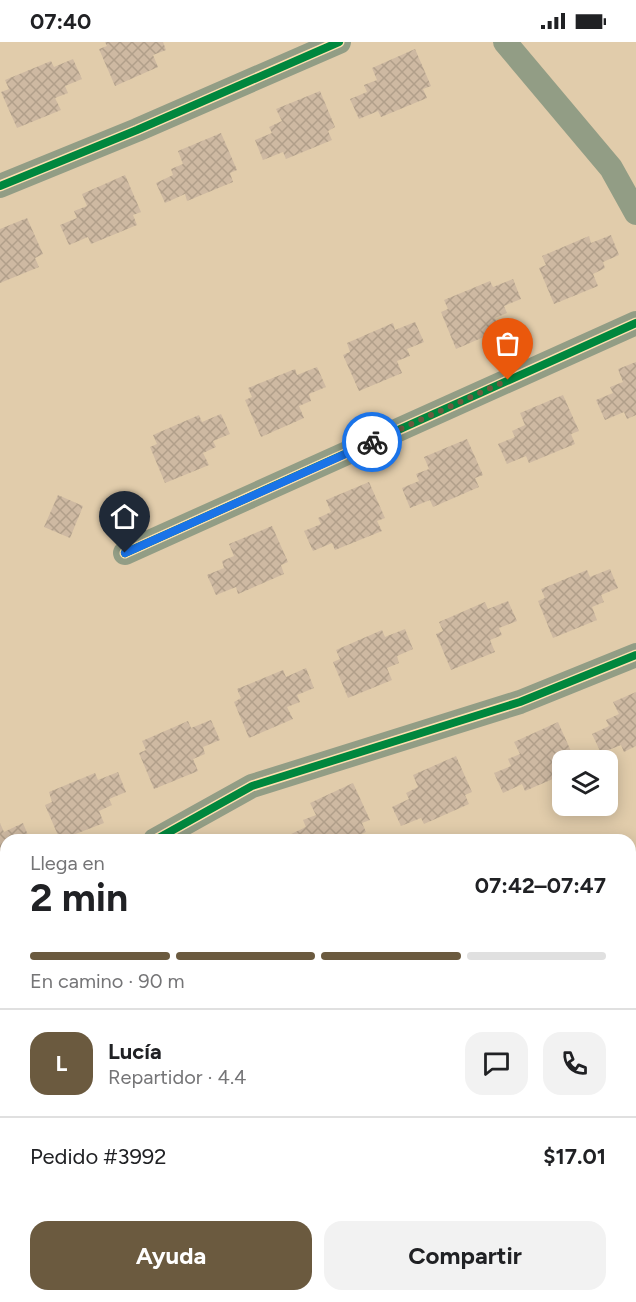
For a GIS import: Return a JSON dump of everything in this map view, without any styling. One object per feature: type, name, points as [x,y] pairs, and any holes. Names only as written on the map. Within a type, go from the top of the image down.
[{"type":"street","points":[[0,186],[339,42]]},
{"type":"street","points":[[505,42],[611,168],[636,213]]},
{"type":"street","points":[[125,553],[636,323]]},
{"type":"street","points":[[166,834],[252,786],[520,702],[636,655]]},
{"type":"building","points":[[105,42],[163,42],[166,50],[153,55],[158,67],[115,86],[99,49],[107,46]]},
{"type":"building","points":[[415,49],[431,86],[423,89],[427,98],[381,117],[378,111],[359,119],[350,99],[367,92],[364,85],[377,80],[372,68]]},
{"type":"building","points":[[73,59],[82,79],[65,86],[68,93],[55,98],[61,110],[17,128],[1,92],[9,89],[5,80],[51,61],[54,67]]},
{"type":"building","points":[[320,91],[335,127],[328,131],[332,140],[286,159],[283,152],[263,160],[255,140],[272,133],[269,127],[282,121],[276,109]]},
{"type":"building","points":[[221,133],[237,170],[230,173],[233,182],[187,201],[185,194],[165,203],[156,183],[173,175],[171,169],[183,164],[178,151]]},
{"type":"building","points":[[125,175],[141,212],[133,215],[137,225],[91,244],[88,237],[69,245],[60,225],[77,218],[74,211],[87,206],[82,194]]},
{"type":"building","points":[[27,218],[43,254],[35,258],[39,267],[0,283],[0,229]]},
{"type":"building","points":[[611,235],[619,255],[603,262],[605,268],[593,274],[598,286],[554,304],[539,268],[546,265],[542,256],[589,236],[591,243]]},
{"type":"building","points":[[513,279],[521,299],[504,306],[507,313],[495,318],[500,330],[456,349],[441,312],[448,309],[444,300],[490,281],[493,287]]},
{"type":"building","points":[[415,322],[424,342],[407,349],[410,356],[397,361],[402,373],[359,391],[343,355],[350,352],[347,343],[393,323],[395,330]]},
{"type":"building","points":[[636,362],[636,415],[627,419],[624,412],[605,420],[596,400],[613,393],[610,387],[623,382],[618,369]]},
{"type":"building","points":[[317,367],[326,387],[309,394],[311,401],[299,406],[304,418],[261,437],[245,400],[252,397],[248,388],[295,369],[297,375]]},
{"type":"building","points":[[563,395],[579,431],[571,434],[575,444],[529,463],[526,456],[507,464],[498,444],[515,437],[512,431],[525,425],[520,413]]},
{"type":"building","points":[[221,414],[230,434],[213,441],[216,447],[203,453],[209,465],[165,483],[150,447],[157,444],[153,435],[199,415],[202,422]]},
{"type":"building","points":[[467,439],[483,475],[475,478],[479,487],[433,507],[430,500],[410,508],[402,488],[419,481],[416,474],[429,469],[424,457]]},
{"type":"building","points":[[369,482],[385,518],[377,521],[382,531],[335,550],[332,543],[313,551],[304,531],[321,524],[318,518],[331,512],[326,500]]},
{"type":"building","points":[[58,495],[83,506],[70,538],[44,527]]},
{"type":"building","points":[[272,526],[288,562],[281,565],[284,574],[238,594],[236,587],[216,595],[207,575],[224,568],[222,561],[234,556],[229,544]]},
{"type":"building","points":[[610,569],[618,588],[601,595],[604,602],[592,607],[597,620],[553,638],[538,601],[545,598],[541,589],[587,570],[590,577]]},
{"type":"building","points":[[508,601],[517,621],[499,628],[502,635],[490,640],[495,652],[451,670],[436,634],[443,631],[439,622],[485,602],[488,609]]},
{"type":"building","points":[[405,629],[413,649],[397,656],[399,663],[387,668],[392,680],[348,698],[333,662],[340,659],[336,650],[382,630],[385,637]]},
{"type":"building","points":[[306,668],[314,688],[297,695],[300,702],[287,707],[293,719],[249,738],[234,702],[241,698],[237,689],[283,670],[286,677]]},
{"type":"building","points":[[636,692],[636,746],[624,752],[621,745],[608,750],[600,750],[592,734],[609,726],[606,720],[619,714],[613,702]]},
{"type":"building","points":[[211,720],[220,740],[203,747],[205,754],[193,759],[198,771],[154,789],[139,753],[146,750],[142,741],[188,721],[191,728]]},
{"type":"building","points":[[558,722],[570,750],[552,750],[552,779],[525,791],[522,784],[503,793],[494,773],[511,766],[508,759],[520,754],[514,742]]},
{"type":"building","points":[[456,756],[472,792],[465,795],[469,804],[424,824],[421,818],[401,826],[392,807],[409,799],[406,793],[418,787],[413,775]]},
{"type":"building","points":[[118,772],[126,792],[109,799],[112,805],[99,811],[104,823],[76,834],[57,834],[45,805],[52,802],[49,792],[95,773],[98,780]]},
{"type":"building","points":[[353,783],[370,820],[362,823],[366,832],[362,834],[291,834],[306,827],[303,820],[316,815],[310,803]]},
{"type":"building","points":[[0,823],[4,832],[23,823],[28,834],[0,834]]},
{"type":"cycle path","points":[[0,186],[137,130],[339,42]]},
{"type":"cycle path","points":[[125,553],[636,323]]},
{"type":"cycle path","points":[[166,834],[252,786],[520,702],[636,655]]},
{"type":"way so far","points":[[372,442],[508,380]]},
{"type":"route","points":[[125,553],[372,442]]}]
